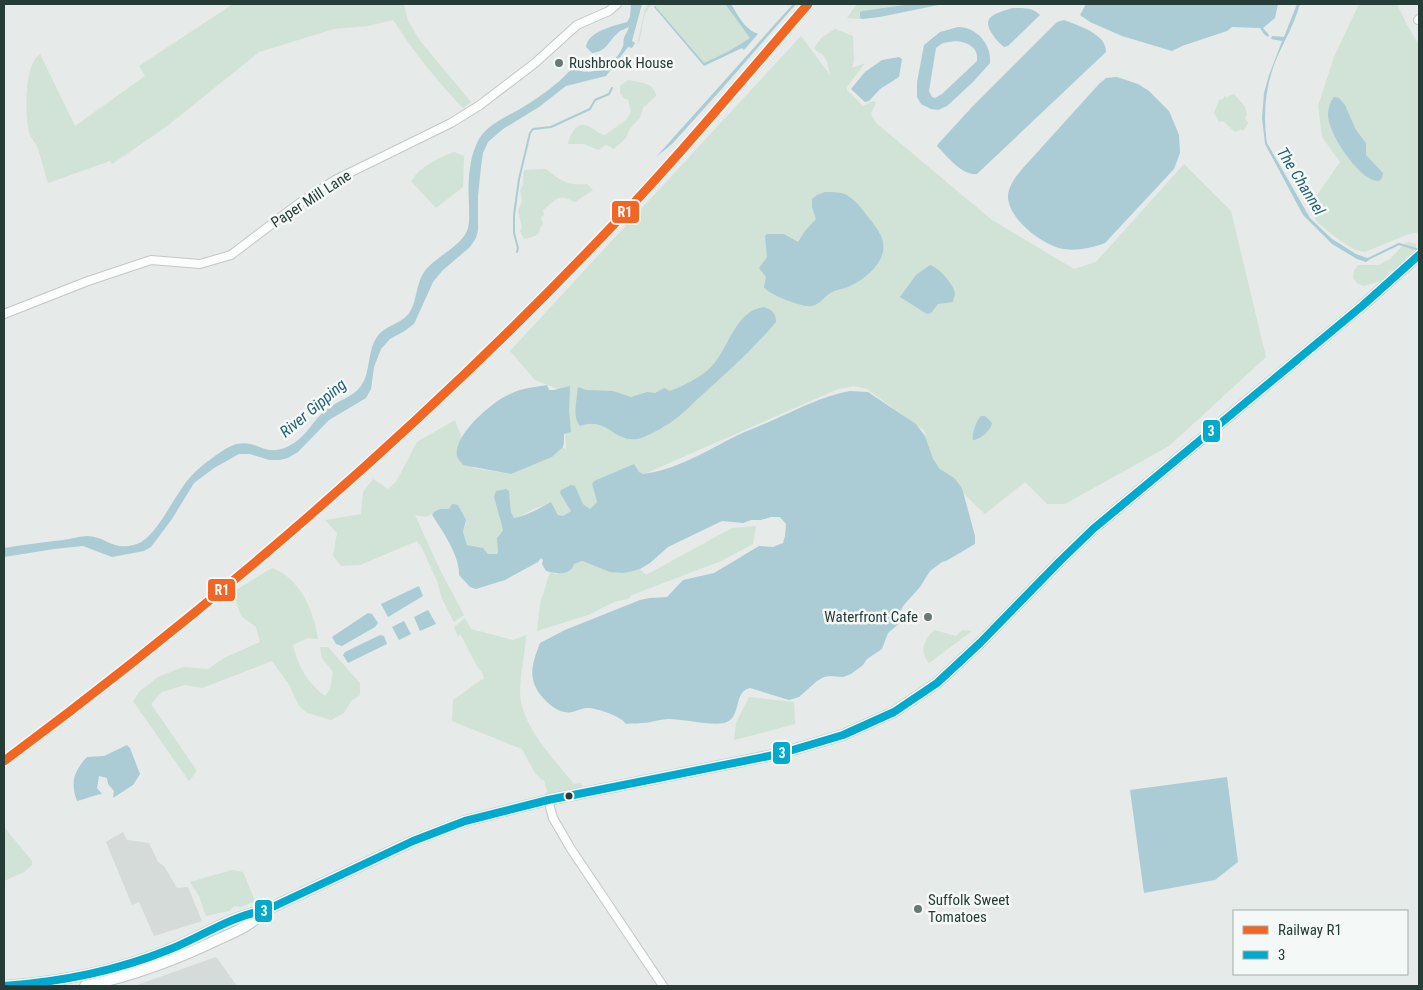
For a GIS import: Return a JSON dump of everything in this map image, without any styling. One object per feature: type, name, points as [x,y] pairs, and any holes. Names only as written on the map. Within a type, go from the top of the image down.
[{"type":"main road","points":[[4,986],[61,980],[103,972],[170,950],[250,913],[264,912],[432,832],[490,814],[548,800],[779,754],[843,735],[894,712],[937,683],[980,643],[1093,529],[1362,306],[1419,255]]},
{"type":"main road","points":[[85,986],[122,977],[178,958],[255,922],[264,912]]},
{"type":"street","name":"Paper Mill Lane","points":[[4,314],[88,281],[151,260],[200,264],[232,255],[301,202],[335,180],[451,123],[480,105],[535,63],[577,25],[609,11],[617,4]]},
{"type":"street","points":[[548,800],[553,818],[571,849],[663,986]]},
{"type":"shaded area","points":[[123,832],[127,840],[149,843],[158,862],[164,866],[177,888],[188,887],[202,921],[154,936],[139,902],[132,905],[106,842]]},
{"type":"shaded area","points":[[216,957],[237,986],[134,986]]},
{"type":"green space","points":[[233,4],[406,4],[404,5],[408,21],[421,42],[471,102],[463,108],[426,66],[393,20],[368,26],[334,29],[259,52],[166,127],[112,164],[110,161],[48,183],[38,149],[29,132],[27,114],[28,79],[31,68],[40,54],[75,126],[145,76],[139,66]]},
{"type":"green space","points":[[649,4],[653,4],[644,18],[637,46],[645,9]]},
{"type":"green space","points":[[653,4],[725,4],[750,38],[704,63]]},
{"type":"green space","points":[[857,4],[911,4],[862,11],[860,18],[862,19],[847,18]]},
{"type":"green space","points":[[1359,4],[1397,4],[1419,45],[1419,232],[1406,235],[1365,252],[1355,250],[1335,237],[1317,222],[1309,207],[1340,162],[1322,137],[1318,106],[1334,57]]},
{"type":"green space","points":[[835,29],[853,36],[854,60],[852,68],[865,63],[847,87],[847,90],[863,106],[873,101],[876,102],[871,114],[876,123],[992,220],[1074,269],[1096,262],[1184,164],[1231,211],[1266,357],[1169,446],[1065,504],[1047,504],[1025,482],[985,514],[947,478],[927,452],[925,431],[867,389],[854,386],[838,389],[642,475],[633,465],[594,481],[592,484],[597,502],[590,509],[583,504],[575,487],[570,512],[563,516],[558,515],[551,502],[514,518],[511,512],[509,491],[494,497],[503,530],[498,535],[498,552],[492,556],[483,548],[467,545],[463,532],[466,523],[450,508],[444,508],[426,517],[415,515],[440,570],[464,615],[454,622],[442,599],[437,581],[422,548],[417,541],[360,565],[341,566],[333,556],[337,533],[325,520],[361,514],[363,492],[373,479],[388,489],[396,482],[417,442],[455,420],[473,468],[511,474],[552,457],[563,447],[566,450],[563,391],[535,380],[510,351],[801,36],[830,75],[825,57],[814,48],[821,38]]},
{"type":"green space","points":[[628,80],[650,86],[655,91],[656,96],[643,108],[640,118],[630,128],[626,138],[614,149],[606,145],[598,150],[584,144],[568,144],[575,128],[578,126],[586,125],[605,135],[626,120],[631,112],[628,99],[625,99],[620,93],[620,86]]},
{"type":"green space","points":[[1234,94],[1245,107],[1247,115],[1245,118],[1248,123],[1244,130],[1235,132],[1223,121],[1219,122],[1214,113],[1219,100],[1223,99],[1224,96],[1227,97]]},
{"type":"green space","points":[[454,152],[464,156],[463,187],[436,208],[411,181],[430,163]]},
{"type":"green space","points":[[546,169],[565,182],[587,184],[593,190],[575,202],[565,198],[555,200],[543,210],[544,215],[541,218],[543,224],[539,233],[524,239],[520,231],[522,227],[518,211],[522,201],[520,190],[523,185],[524,170]]},
{"type":"green space","points":[[1405,243],[1416,244],[1416,249],[1381,281],[1364,286],[1358,284],[1353,278],[1354,271],[1358,265],[1379,265],[1390,259]]},
{"type":"green space","points":[[756,526],[753,544],[721,561],[632,595],[628,599],[614,602],[588,615],[537,631],[540,604],[550,572],[556,574],[581,561],[599,568],[624,573],[640,569],[646,575],[732,528]]},
{"type":"green space","points":[[272,568],[282,573],[298,587],[313,618],[318,639],[307,638],[293,645],[298,661],[308,679],[325,696],[330,689],[333,672],[322,658],[320,647],[328,647],[360,683],[360,695],[351,701],[344,713],[331,720],[307,713],[299,706],[288,683],[272,661],[202,688],[185,685],[162,692],[151,704],[197,771],[189,781],[133,701],[140,691],[158,677],[183,667],[208,669],[224,658],[260,642],[256,627],[241,616],[233,592]]},
{"type":"green space","points":[[465,618],[471,629],[513,640],[526,635],[520,693],[526,718],[532,730],[557,764],[574,784],[581,783],[583,787],[543,796],[547,792],[544,780],[535,773],[522,749],[452,721],[453,700],[484,678],[460,634],[458,637],[454,627]]},
{"type":"green space","points":[[934,630],[956,636],[962,630],[972,631],[929,663],[924,654],[924,646]]},
{"type":"green space","points":[[749,697],[794,702],[795,724],[734,740],[736,723]]},
{"type":"green space","points":[[4,827],[32,861],[32,865],[24,872],[4,881]]},
{"type":"green space","points":[[232,870],[243,872],[255,901],[241,907],[234,906],[229,911],[206,916],[199,896],[190,882]]},
{"type":"water","points":[[631,4],[642,4],[632,41],[635,43],[632,48],[628,47],[606,76],[566,86],[539,107],[503,129],[488,142],[483,153],[481,167],[476,238],[470,247],[442,271],[433,282],[414,324],[390,339],[381,349],[374,367],[371,389],[366,398],[329,420],[298,452],[288,458],[269,460],[250,454],[239,454],[214,468],[194,483],[172,519],[151,547],[144,551],[112,557],[83,546],[4,557],[4,548],[85,536],[95,537],[122,546],[137,544],[153,532],[181,489],[195,472],[215,456],[232,445],[245,443],[269,450],[284,448],[299,440],[326,410],[358,390],[364,380],[377,337],[384,330],[407,316],[424,272],[459,242],[467,231],[469,225],[469,172],[475,147],[479,139],[492,125],[552,88],[578,60],[582,61],[578,70],[585,72],[598,70],[611,63],[623,46],[624,37],[629,27],[619,32],[604,48],[597,52],[592,53],[586,47],[588,41],[602,30],[627,22],[630,17]]},
{"type":"water","points":[[725,4],[731,4],[745,25],[758,34],[744,50],[742,48],[704,66],[654,7],[704,63],[750,38]]},
{"type":"water","points":[[793,4],[796,4],[719,92],[672,144],[656,157]]},
{"type":"water","points":[[911,4],[943,4],[880,17],[860,18],[860,12],[862,11]]},
{"type":"water","points":[[1086,4],[1278,4],[1275,18],[1263,28],[1269,35],[1268,37],[1260,28],[1232,27],[1227,31],[1172,51],[1122,36],[1090,22],[1080,15]]},
{"type":"water","points":[[1297,4],[1300,4],[1274,65],[1269,84],[1265,113],[1267,143],[1310,218],[1332,239],[1356,254],[1370,259],[1366,262],[1357,259],[1332,244],[1303,215],[1265,144],[1262,118],[1264,93],[1282,41],[1271,39],[1272,36],[1284,37]]},
{"type":"water","points":[[1012,8],[1031,9],[1040,15],[1008,46],[1004,47],[991,32],[988,22],[997,13]]},
{"type":"water","points":[[1064,20],[1097,35],[1102,40],[1106,52],[977,174],[971,174],[960,169],[937,146],[938,144],[1057,22]]},
{"type":"water","points":[[958,27],[971,30],[982,38],[986,44],[989,50],[990,63],[947,106],[938,110],[921,104],[917,97],[917,82],[924,45],[940,32]],"holes":[[[959,42],[968,44],[974,49],[977,61],[942,94],[935,98],[932,97],[929,91],[936,48],[943,43]]]},
{"type":"water","points":[[899,57],[902,59],[899,77],[880,89],[869,101],[865,102],[851,89],[865,72],[882,60]]},
{"type":"water","points":[[1117,77],[1138,84],[1149,91],[1169,111],[1179,135],[1180,153],[1174,169],[1105,243],[1090,248],[1068,250],[1055,247],[1028,230],[1013,213],[1009,204],[1008,195],[1010,188],[1023,168],[1099,84],[1106,78]]},
{"type":"water","points":[[1334,97],[1339,98],[1345,105],[1356,130],[1366,143],[1366,155],[1383,173],[1379,181],[1363,174],[1346,155],[1333,133],[1329,123],[1328,110]]},
{"type":"water","points":[[825,192],[845,194],[857,203],[879,232],[883,242],[883,250],[872,271],[859,281],[831,292],[815,305],[801,305],[786,300],[764,287],[766,277],[759,268],[767,257],[765,236],[767,234],[784,234],[798,242],[816,219],[812,207],[812,199]]},
{"type":"water","points":[[930,265],[945,276],[955,294],[953,302],[938,304],[931,313],[927,314],[900,297],[916,275]]},
{"type":"water","points":[[764,307],[773,312],[776,322],[731,369],[666,425],[637,439],[622,437],[597,424],[580,426],[576,418],[578,387],[586,390],[613,391],[631,397],[647,392],[655,393],[664,388],[670,391],[685,385],[708,370],[715,362],[732,333],[745,316],[754,310]]},
{"type":"water","points":[[547,385],[549,390],[570,386],[569,411],[571,432],[564,434],[563,447],[552,457],[511,474],[463,465],[457,456],[457,448],[461,438],[485,411],[510,394],[524,389]]},
{"type":"water","points":[[850,391],[868,392],[916,424],[925,436],[933,459],[940,469],[954,478],[962,488],[975,536],[975,544],[942,562],[930,571],[920,587],[903,606],[900,612],[901,622],[888,633],[882,649],[867,659],[863,665],[851,674],[843,677],[824,677],[799,697],[789,700],[750,688],[741,694],[735,714],[727,722],[708,723],[669,719],[626,724],[614,715],[597,709],[587,708],[571,712],[562,711],[554,708],[547,702],[535,687],[532,673],[534,659],[540,643],[565,630],[640,600],[667,597],[683,580],[714,573],[759,546],[773,547],[783,543],[786,524],[780,517],[751,520],[743,523],[722,521],[668,547],[650,563],[633,571],[624,573],[610,572],[582,561],[574,564],[569,571],[554,573],[546,571],[541,558],[538,562],[505,580],[476,589],[470,587],[459,575],[454,552],[432,515],[439,509],[449,509],[452,504],[458,505],[466,520],[463,532],[467,545],[483,548],[488,554],[497,554],[497,538],[503,530],[494,497],[496,491],[506,489],[509,491],[511,512],[514,518],[528,514],[551,502],[558,515],[563,516],[571,511],[560,493],[561,490],[571,485],[575,486],[583,504],[590,509],[597,502],[592,484],[594,481],[634,464],[639,472],[643,474],[666,469],[809,404],[829,396]]},
{"type":"water","points":[[981,416],[985,416],[992,423],[991,426],[982,436],[973,440],[975,427]]},
{"type":"water","points":[[419,586],[423,596],[388,617],[381,604]]},
{"type":"water","points":[[428,610],[436,624],[420,631],[414,617]]},
{"type":"water","points":[[368,613],[372,614],[378,623],[375,627],[342,646],[336,644],[332,637]]},
{"type":"water","points":[[404,621],[411,634],[399,640],[392,627]]},
{"type":"water","points":[[380,635],[384,636],[387,644],[348,663],[343,655],[345,652]]},
{"type":"water","points":[[127,745],[130,748],[140,774],[133,785],[113,798],[114,791],[108,784],[107,778],[99,776],[97,788],[102,794],[77,801],[74,788],[76,772],[87,757],[104,756]]},
{"type":"water","points":[[1227,777],[1238,862],[1215,880],[1144,893],[1130,790]]},
{"type":"waterway","points":[[517,252],[514,215],[519,179],[530,133],[533,129],[551,127],[590,109],[595,100],[609,94],[612,88]]},
{"type":"waterway","name":"The Channel","points":[[1366,260],[1399,244],[1419,250]]},
{"type":"rail line","name":"R1","points":[[4,761],[82,702],[235,579],[383,450],[455,383],[622,216],[703,126],[808,4]]},
{"type":"transit line","name":"3","points":[[4,986],[46,982],[108,970],[148,957],[241,917],[264,911],[413,841],[465,821],[548,800],[779,754],[843,735],[894,712],[937,683],[980,643],[1093,529],[1362,306],[1419,255]]},
{"type":"place","name":"Rushbrook House","points":[[559,63]]},
{"type":"place","name":"Waterfront Cafe","points":[[928,617]]},
{"type":"place","name":"Suffolk Sweet Tomatoes","points":[[918,909]]},
{"type":"water label","name":"River Gipping","points":[[313,408]]}]
